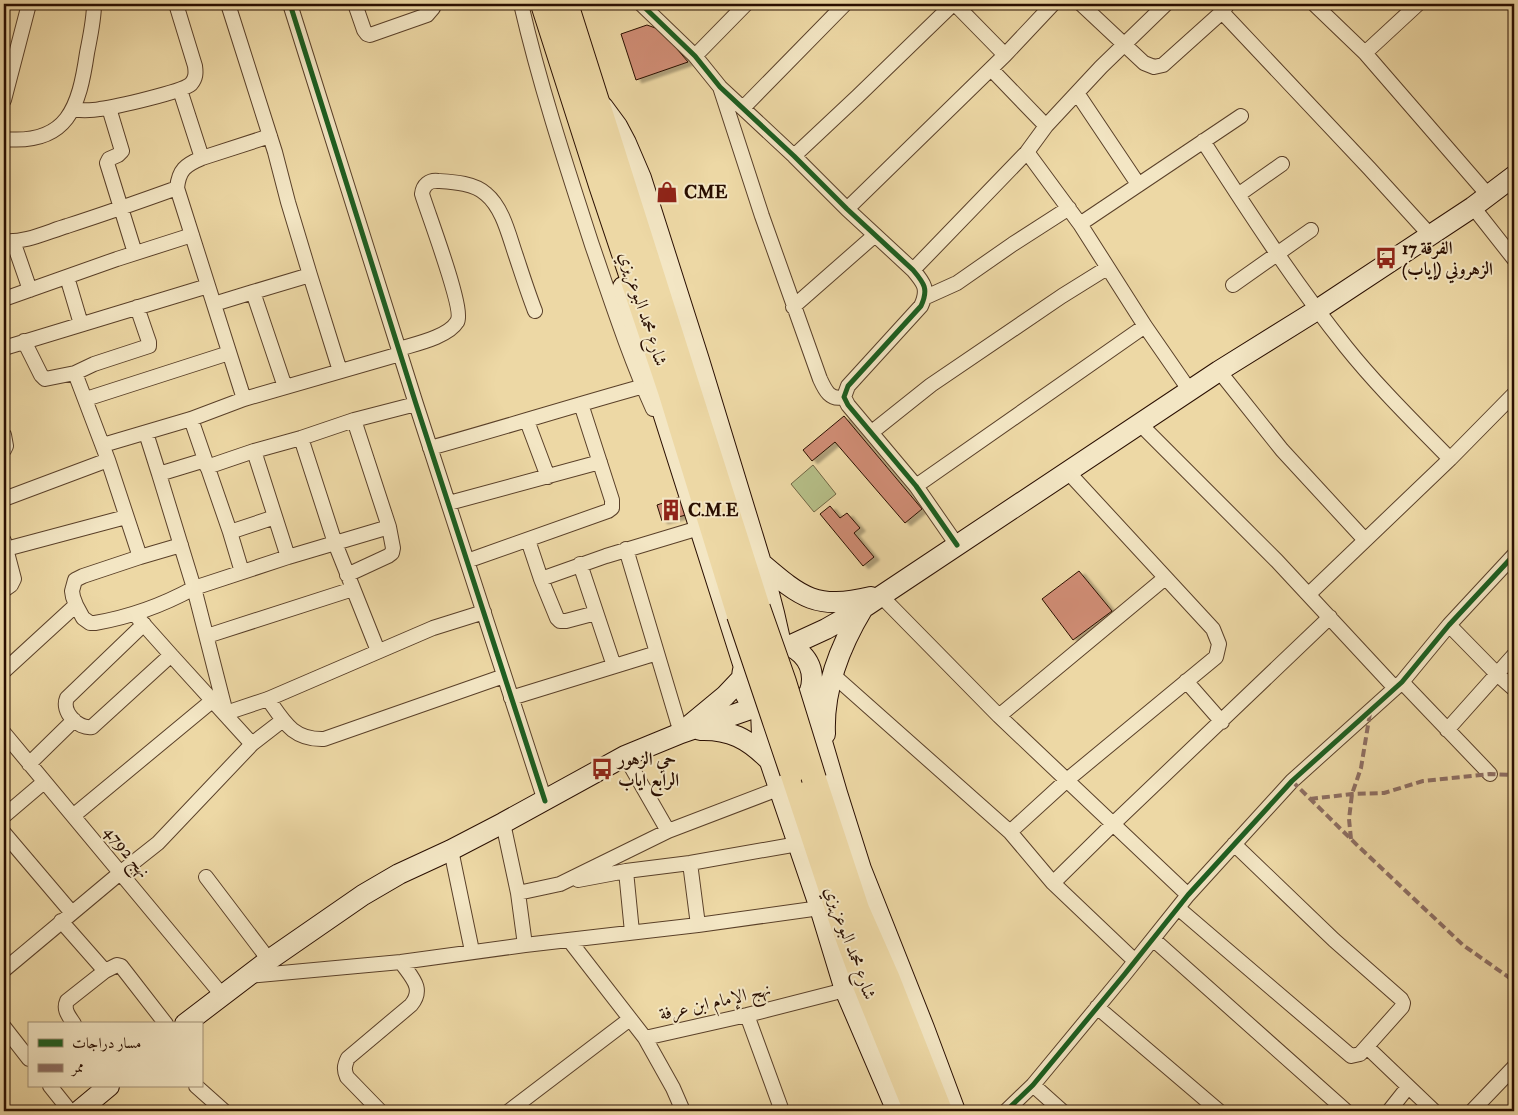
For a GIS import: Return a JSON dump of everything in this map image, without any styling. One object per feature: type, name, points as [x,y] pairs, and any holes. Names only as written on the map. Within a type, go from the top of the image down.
[{"type":"highway","name":"شارع محمد البوعزيزي","points":[[543,4],[670,391],[748,611],[785,781],[916,1111]]},
{"type":"highway","name":"شارع محمد البوعزيزي","points":[[566,4],[594,96],[751,559],[748,611],[784,682],[857,909],[887,977],[940,1111]]},
{"type":"main road","points":[[581,123],[585,154],[592,184],[743,673],[745,694],[758,708],[768,713],[784,713],[798,706],[810,688],[825,654],[857,611]]},
{"type":"main road","points":[[681,733],[724,696],[743,673],[747,660],[758,650],[765,646],[785,645],[826,629],[857,611],[1220,371],[1317,310],[1480,201],[1514,176]]},
{"type":"main road","points":[[751,559],[804,596],[817,601],[843,602],[880,595]]},
{"type":"main road","points":[[751,559],[774,613],[785,645],[797,650],[808,664],[811,673],[810,688],[826,753],[861,870],[955,1111]]},
{"type":"main road","points":[[826,753],[824,727],[832,674],[857,611]]},
{"type":"main road","points":[[188,1022],[270,960],[363,895],[399,874],[503,823],[626,756],[681,733],[758,708]]},
{"type":"main road","points":[[758,708],[768,759]]},
{"type":"main road","points":[[681,733],[697,730],[729,732],[757,748],[785,781],[798,844],[845,990],[897,1111]]},
{"type":"main road","points":[[79,1111],[107,1088]]},
{"type":"street","points":[[4,100],[29,4]]},
{"type":"street","points":[[4,139],[20,141],[41,137],[58,128],[72,110],[83,78],[94,4]]},
{"type":"street","points":[[72,110],[109,108],[180,90],[191,84],[196,74],[195,66],[176,4]]},
{"type":"street","points":[[228,4],[270,136],[340,371]]},
{"type":"street","points":[[290,4],[399,352],[545,801]]},
{"type":"street","points":[[355,4],[364,30],[370,35],[427,15],[433,8],[433,4]]},
{"type":"street","points":[[521,4],[538,73],[576,199],[613,306],[653,409],[670,435]]},
{"type":"street","points":[[695,56],[746,4]]},
{"type":"street","points":[[743,108],[845,4]]},
{"type":"street","points":[[794,156],[954,4],[1005,55]]},
{"type":"street","points":[[847,209],[991,69],[1053,4]]},
{"type":"street","points":[[1081,4],[1144,63],[1149,66],[1158,67],[1163,65],[1225,8],[1430,234]]},
{"type":"street","points":[[912,270],[1027,152],[1046,126],[1077,93],[1166,4]]},
{"type":"street","points":[[1314,4],[1365,53],[1480,201],[1514,260]]},
{"type":"street","points":[[1365,53],[1418,4]]},
{"type":"street","points":[[646,6],[695,56],[720,86],[921,279],[925,287],[926,296],[921,306],[848,386],[844,397],[848,405],[916,486],[957,545]]},
{"type":"street","points":[[991,69],[1046,126]]},
{"type":"street","points":[[720,86],[793,307],[824,387],[833,398],[840,399],[844,397]]},
{"type":"street","points":[[180,90],[202,158]]},
{"type":"street","points":[[1077,93],[1138,184]]},
{"type":"street","points":[[109,108],[122,151],[109,159],[107,163],[134,254]]},
{"type":"street","points":[[1080,224],[1241,116]]},
{"type":"street","points":[[244,399],[177,188],[179,176],[186,166],[202,158],[270,136]]},
{"type":"street","points":[[1202,141],[1277,254],[1317,310],[1383,389],[1450,459]]},
{"type":"street","points":[[1027,152],[1080,224],[1145,326],[1190,391]]},
{"type":"street","points":[[1238,195],[1282,164]]},
{"type":"street","points":[[102,445],[146,433],[244,399],[399,352],[440,335],[453,327],[460,317],[458,304],[422,194],[424,186],[434,180],[476,188],[486,193],[493,201],[506,227],[535,311]]},
{"type":"street","points":[[30,290],[8,241],[35,236],[177,188]]},
{"type":"street","points":[[926,296],[957,283],[1069,208]]},
{"type":"street","points":[[1233,285],[1311,230]]},
{"type":"street","points":[[4,299],[192,235]]},
{"type":"street","points":[[793,307],[875,235]]},
{"type":"street","points":[[872,432],[931,385],[1062,296],[1107,268]]},
{"type":"street","points":[[214,304],[310,275]]},
{"type":"street","points":[[67,277],[81,324]]},
{"type":"street","points":[[4,348],[208,286]]},
{"type":"street","points":[[253,292],[285,387]]},
{"type":"street","points":[[24,341],[41,375],[45,379],[75,373],[94,364],[147,348],[149,342],[137,307]]},
{"type":"street","points":[[916,486],[1145,326]]},
{"type":"street","points":[[86,399],[229,353]]},
{"type":"street","points":[[1220,371],[1282,450],[1365,540]]},
{"type":"street","points":[[75,373],[108,460],[140,557]]},
{"type":"street","points":[[430,448],[644,386]]},
{"type":"street","points":[[1309,594],[1450,459],[1514,394]]},
{"type":"street","points":[[159,474],[254,451],[354,420],[416,404]]},
{"type":"street","points":[[467,561],[612,508],[612,500],[581,404]]},
{"type":"street","points":[[191,418],[242,572]]},
{"type":"street","points":[[347,575],[392,553],[389,527],[354,420]]},
{"type":"street","points":[[527,421],[548,477]]},
{"type":"street","points":[[1140,424],[1330,617],[1448,730],[1490,774]]},
{"type":"street","points":[[146,433],[194,588],[226,713]]},
{"type":"street","points":[[4,436],[6,446],[4,450]]},
{"type":"street","points":[[301,438],[334,544],[378,651]]},
{"type":"street","points":[[254,451],[288,557]]},
{"type":"street","points":[[4,500],[108,460]]},
{"type":"street","points":[[449,503],[600,462]]},
{"type":"street","points":[[1010,832],[1067,780],[1216,657],[1219,644],[1213,629],[1068,472]]},
{"type":"street","points":[[4,590],[11,585],[14,579],[5,545],[126,517]]},
{"type":"street","points":[[230,532],[275,517]]},
{"type":"street","points":[[181,545],[83,576],[76,580],[72,591],[73,597],[83,618],[90,623],[102,622],[135,613],[160,605],[194,588],[288,557],[389,527]]},
{"type":"street","points":[[541,579],[626,549],[699,528]]},
{"type":"street","points":[[528,540],[541,579],[560,621],[596,613]]},
{"type":"street","points":[[626,549],[681,733]]},
{"type":"street","points":[[1006,1111],[1033,1085],[1152,938],[1234,844],[1292,781],[1399,685],[1449,625],[1514,555]]},
{"type":"street","points":[[580,564],[614,666]]},
{"type":"street","points":[[999,716],[1165,578]]},
{"type":"street","points":[[207,636],[352,589]]},
{"type":"street","points":[[880,595],[999,716],[1188,895]]},
{"type":"street","points":[[4,671],[76,605]]},
{"type":"street","points":[[226,713],[268,699],[433,628],[484,612]]},
{"type":"street","points":[[135,613],[252,744]]},
{"type":"street","points":[[1054,883],[1113,824],[1330,617]]},
{"type":"street","points":[[144,624],[67,698],[65,708],[74,720],[85,728],[92,727],[171,655]]},
{"type":"street","points":[[1449,625],[1514,690]]},
{"type":"street","points":[[511,698],[657,653]]},
{"type":"street","points":[[1448,730],[1514,655]]},
{"type":"street","points":[[832,674],[1010,832],[1054,883],[1135,961]]},
{"type":"street","points":[[268,699],[283,720],[298,735],[307,738],[324,739],[504,676]]},
{"type":"street","points":[[1186,681],[1222,722]]},
{"type":"street","points":[[74,816],[212,700]]},
{"type":"street","points":[[29,764],[74,720]]},
{"type":"street","points":[[7,961],[67,917],[168,833],[252,744],[283,720]]},
{"type":"street","name":"نهج 4792","points":[[6,739],[74,816],[222,995]]},
{"type":"street","points":[[626,756],[668,831]]},
{"type":"street","points":[[560,884],[668,831],[785,781]]},
{"type":"street","points":[[4,816],[44,782]]},
{"type":"street","points":[[503,823],[518,893],[526,944]]},
{"type":"street","points":[[4,833],[105,971]]},
{"type":"street","points":[[518,893],[626,871],[690,863],[798,844]]},
{"type":"street","points":[[1178,908],[1351,1056],[1360,1054],[1402,1007],[1401,999],[1334,940],[1234,844]]},
{"type":"street","points":[[451,850],[472,952]]},
{"type":"street","points":[[690,863],[698,925]]},
{"type":"street","points":[[626,871],[632,932]]},
{"type":"street","points":[[206,877],[270,960]]},
{"type":"street","points":[[249,976],[401,962],[526,944],[698,925],[820,908]]},
{"type":"street","points":[[1152,938],[1346,1111]]},
{"type":"street","points":[[569,940],[645,1038]]},
{"type":"street","points":[[380,1111],[347,1077],[344,1071],[344,1064],[348,1058],[416,1000],[417,987],[401,962]]},
{"type":"street","points":[[73,1022],[66,1012],[67,1000],[105,971],[118,965],[121,966],[164,1022]]},
{"type":"street","name":"نهج الإمام ابن عرفة","points":[[684,1111],[645,1038],[845,990]]},
{"type":"street","points":[[1097,1007],[1219,1111]]},
{"type":"street","points":[[747,1015],[782,1111]]},
{"type":"street","points":[[509,1111],[630,1018]]},
{"type":"street","points":[[4,1027],[28,1058]]},
{"type":"street","points":[[1367,1047],[1434,1111]]},
{"type":"street","points":[[1472,1111],[1514,1067]]},
{"type":"street","points":[[1033,1085],[1062,1111]]},
{"type":"street","points":[[1389,1111],[1408,1087]]},
{"type":"street","points":[[52,1088],[70,1111]]},
{"type":"street","points":[[198,1088],[224,1111]]},
{"type":"green space","points":[[813,465],[836,494],[814,512],[791,484]]},
{"type":"building","points":[[647,25],[661,30],[688,62],[636,80],[621,34]]},
{"type":"building","points":[[844,416],[922,509],[905,523],[835,442],[812,461],[803,450]]},
{"type":"building","name":"C.M.E","points":[[680,497],[686,515],[662,521],[657,505]]},
{"type":"building","points":[[830,506],[840,518],[847,513],[860,528],[854,533],[874,557],[863,566],[820,514]]},
{"type":"building","points":[[1079,571],[1112,611],[1073,640],[1042,599]]},
{"type":"marked path","points":[[1351,839],[1349,819],[1352,794],[1361,768],[1370,713]]},
{"type":"marked path","points":[[1310,799],[1352,794],[1384,793],[1423,781],[1490,774],[1514,775]]},
{"type":"marked path","points":[[1292,781],[1463,945],[1514,981]]},
{"type":"cycle path","points":[[290,4],[416,404],[545,801]]},
{"type":"cycle path","points":[[641,4],[695,56],[720,87],[913,270],[920,279],[925,291],[921,306],[848,386],[844,397],[848,405],[916,486],[957,545]]},
{"type":"cycle path","points":[[1006,1111],[1033,1085],[1188,895],[1292,781],[1402,682],[1449,625],[1514,555]]},
{"type":"place","name":"CME","points":[[667,192]]},
{"type":"place","name":"الفرقة 17 الزهروني (إياب)","points":[[1386,258]]},
{"type":"place","name":"C.M.E","points":[[671,510]]},
{"type":"place","name":"حي الزهور الرابع اياب","points":[[602,769]]}]
